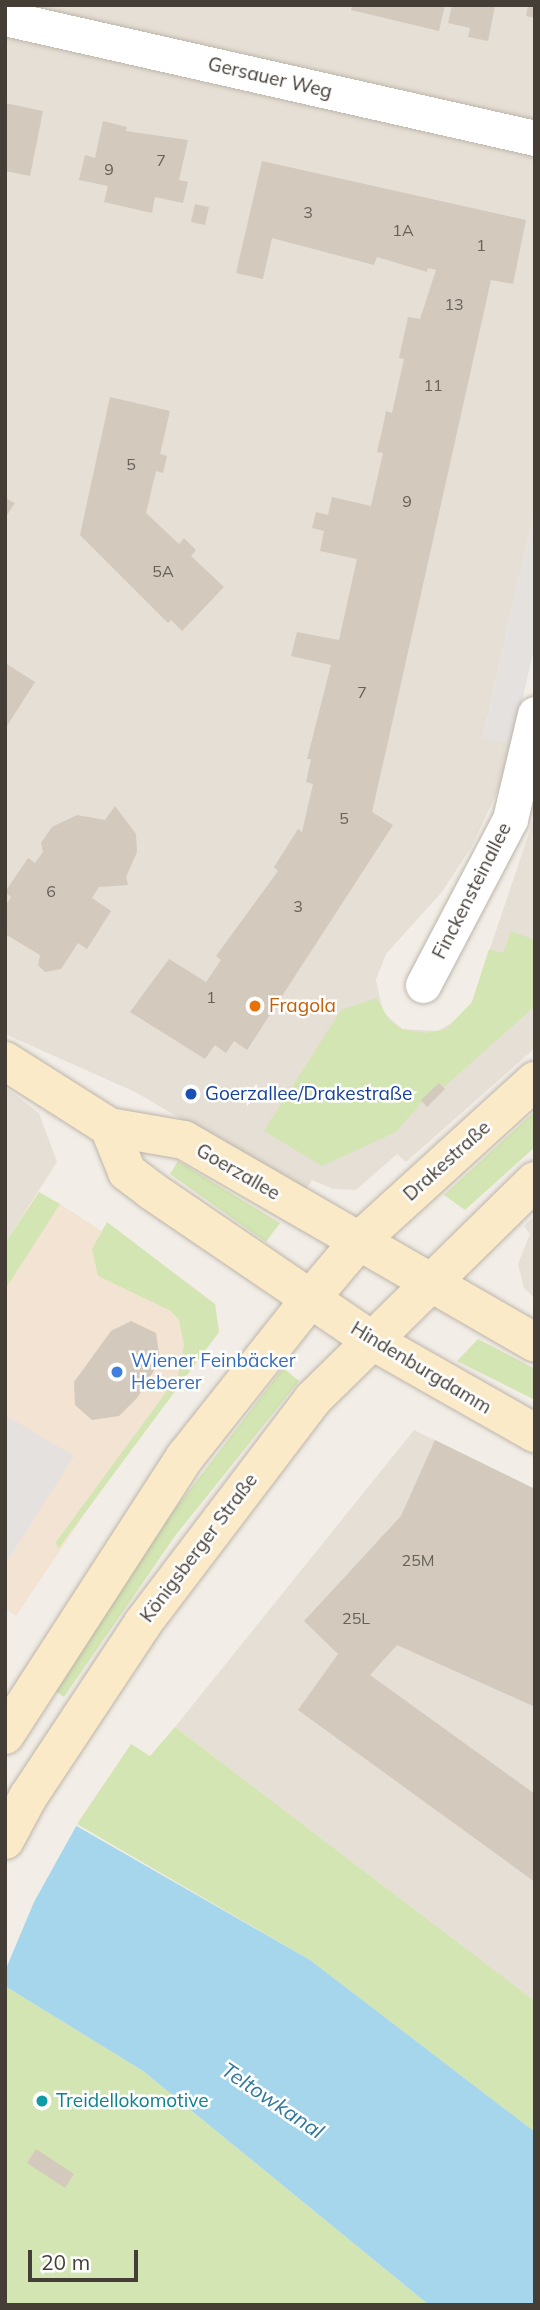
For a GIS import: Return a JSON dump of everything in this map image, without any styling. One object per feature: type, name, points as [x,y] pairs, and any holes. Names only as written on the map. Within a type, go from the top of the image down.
[{"type":"main road","name":"Goerzallee","points":[[5,1061],[109,1127],[184,1140],[359,1241]]},
{"type":"main road","name":"Drakestraße","points":[[359,1241],[535,1081]]},
{"type":"main road","points":[[109,1127],[127,1172],[311,1298]]},
{"type":"main road","points":[[428,1284],[535,1181]]},
{"type":"main road","points":[[5,1735],[36,1682],[185,1457],[359,1241],[428,1284],[535,1343]]},
{"type":"main road","name":"Königsberger Straße","points":[[5,1840],[83,1711],[151,1612],[313,1399],[428,1284]]},
{"type":"main road","name":"Hindenburgdamm","points":[[311,1298],[372,1340],[535,1433]]},
{"type":"street","name":"Gersauer Weg","points":[[5,18],[535,138]]},
{"type":"street","name":"Finckensteinallee","points":[[423,985],[510,819],[535,714]]},
{"type":"shaded area","points":[[5,5],[535,5],[535,123]]},
{"type":"shaded area","points":[[5,33],[535,151],[535,508],[483,737],[512,744],[498,790],[472,846],[442,892],[386,954],[376,980],[383,1012],[402,1029],[438,1031],[463,1016],[472,1002],[535,815],[535,1048],[406,1162],[397,1154],[356,1190],[333,1189],[312,1180],[305,1191],[135,1092],[5,1034]]},
{"type":"shaded area","points":[[535,508],[535,645],[512,744],[483,738]]},
{"type":"shaded area","points":[[5,1087],[39,1113],[57,1162],[5,1243]]},
{"type":"shaded area","points":[[60,1204],[215,1304],[219,1332],[136,1438],[16,1616],[5,1609],[5,1290]]},
{"type":"shaded area","points":[[535,1215],[535,1298],[524,1288],[518,1264],[530,1234],[524,1226]]},
{"type":"shaded area","points":[[5,1415],[74,1456],[8,1560],[5,1558]]},
{"type":"shaded area","points":[[414,1430],[535,1489],[535,2001],[175,1727]]},
{"type":"green space","points":[[511,931],[535,940],[535,1006],[444,1087],[439,1083],[396,1132],[322,1166],[264,1131],[341,1010],[377,998],[389,1020],[402,1029],[425,1033],[446,1029],[472,1002],[489,949],[503,953]]},
{"type":"green space","points":[[535,1111],[535,1147],[465,1210],[444,1195]]},
{"type":"green space","points":[[178,1161],[280,1223],[266,1242],[170,1174]]},
{"type":"green space","points":[[39,1192],[60,1204],[5,1290],[5,1243]]},
{"type":"green space","points":[[107,1222],[215,1304],[219,1332],[58,1549],[56,1542],[178,1376],[184,1345],[179,1320],[171,1311],[98,1276],[92,1249]]},
{"type":"green space","points":[[478,1339],[535,1369],[535,1400],[457,1361]]},
{"type":"green space","points":[[283,1368],[299,1381],[175,1536],[64,1697],[54,1690],[165,1522]]},
{"type":"green space","points":[[175,1727],[535,2001],[535,2132],[310,1960],[77,1824],[131,1744],[150,1756]]},
{"type":"green space","points":[[5,1986],[143,2071],[429,2305],[5,2305]]},
{"type":"water","name":"Teltowkanal","points":[[5,1785],[310,1960],[535,2132],[535,2305],[429,2305],[143,2071],[5,1986]]},
{"type":"pier","points":[[5,1781],[79,1821],[34,1902],[5,1971]]},
{"type":"building","points":[[352,5],[445,5],[439,31],[351,10]]},
{"type":"building","points":[[452,5],[495,6],[488,41],[468,37],[470,28],[448,23]]},
{"type":"building","points":[[528,5],[535,5],[535,18],[526,16]]},
{"type":"building","points":[[5,103],[43,111],[30,176],[5,171]]},
{"type":"building","points":[[103,121],[127,127],[126,131],[188,140],[179,180],[188,182],[183,203],[155,197],[152,213],[104,202],[108,186],[79,180],[85,155],[95,158]]},
{"type":"building","points":[[262,161],[526,220],[513,284],[491,280],[372,812],[393,825],[247,1050],[234,1041],[226,1053],[215,1045],[205,1059],[130,1012],[169,959],[206,982],[221,960],[216,956],[278,871],[274,867],[298,829],[302,832],[313,784],[306,782],[311,759],[307,759],[331,665],[291,656],[297,632],[339,640],[357,559],[320,551],[324,531],[312,528],[316,512],[328,515],[332,497],[371,506],[383,453],[377,452],[386,411],[392,413],[404,359],[399,358],[408,317],[420,319],[436,270],[428,268],[427,272],[377,257],[374,265],[272,238],[263,279],[236,273]]},
{"type":"building","points":[[195,204],[209,207],[205,225],[191,222]]},
{"type":"building","points":[[110,397],[170,411],[160,454],[167,456],[163,473],[156,471],[146,513],[179,544],[184,538],[196,550],[191,556],[224,587],[182,631],[171,620],[168,623],[80,535]]},
{"type":"building","points":[[5,498],[15,503],[5,518]]},
{"type":"building","points":[[5,663],[35,682],[5,729]]},
{"type":"building","points":[[115,806],[136,834],[137,852],[126,877],[128,885],[99,887],[92,898],[111,911],[87,949],[78,943],[61,969],[45,972],[38,965],[40,955],[5,934],[5,906],[11,897],[5,892],[28,858],[35,863],[43,852],[41,843],[52,827],[77,815],[105,820]]},
{"type":"building","points":[[439,1083],[445,1089],[427,1107],[421,1100]]},
{"type":"building","name":"Wiener Feinbäcker Heberer","points":[[131,1321],[156,1333],[160,1361],[137,1398],[119,1416],[92,1420],[75,1405],[74,1382],[111,1331]]},
{"type":"building","points":[[435,1440],[535,1489],[535,1707],[397,1645],[370,1675],[535,1794],[535,1882],[298,1710],[338,1654],[304,1621],[401,1516]]},
{"type":"building","points":[[36,2149],[74,2174],[65,2188],[27,2163]]},
{"type":"place","name":"Fragola","points":[[255,1006]]},
{"type":"place","name":"Goerzallee/Drakestraße","points":[[191,1094]]},
{"type":"place","name":"Wiener Feinbäcker Heberer","points":[[117,1372]]},
{"type":"place","name":"Treidellokomotive","points":[[42,2101]]}]
